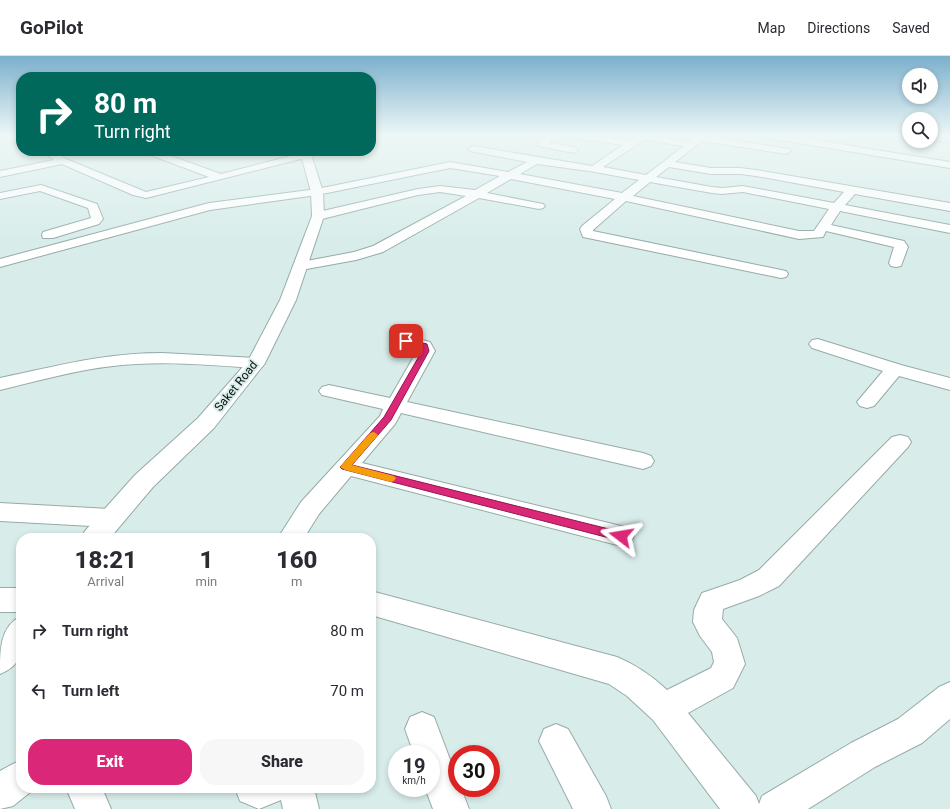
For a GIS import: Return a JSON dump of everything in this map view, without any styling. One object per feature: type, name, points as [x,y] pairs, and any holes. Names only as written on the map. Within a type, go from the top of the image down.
[{"type":"street","points":[[1,173],[16,170]]},
{"type":"street","points":[[84,170],[137,193],[146,195],[245,170]]},
{"type":"street","points":[[201,170],[220,177]]},
{"type":"street","name":"Saket Road","points":[[98,533],[144,480],[206,423],[256,363],[288,300],[318,216],[317,192],[311,170]]},
{"type":"street","points":[[0,263],[209,207],[317,192],[425,170]]},
{"type":"street","points":[[484,170],[624,197],[799,235],[811,236],[818,234],[837,207],[852,190]]},
{"type":"street","points":[[301,266],[356,256],[378,249],[519,170]]},
{"type":"street","points":[[600,170],[712,190],[743,190],[770,194],[950,229]]},
{"type":"street","points":[[660,170],[624,197],[586,230],[588,234],[781,274]]},
{"type":"street","points":[[708,170],[756,173],[950,207]]},
{"type":"street","points":[[1,173],[26,185]]},
{"type":"street","points":[[0,196],[41,188],[93,206],[97,219],[95,221],[38,238]]},
{"type":"street","points":[[318,216],[430,189],[453,190],[539,206]]},
{"type":"street","points":[[760,205],[770,194]]},
{"type":"street","points":[[824,227],[900,244],[901,247],[896,263]]},
{"type":"street","points":[[1,248],[16,258]]},
{"type":"street","points":[[294,533],[310,508],[388,418],[396,405],[426,351],[424,346],[406,341]]},
{"type":"street","points":[[818,344],[895,369],[950,384]]},
{"type":"street","points":[[0,384],[82,366],[130,359],[182,358],[256,363]]},
{"type":"street","points":[[867,402],[895,369]]},
{"type":"street","points":[[329,390],[643,461]]},
{"type":"street","points":[[664,709],[722,678],[730,664],[726,648],[708,625],[707,610],[712,601],[749,588],[769,578],[900,442]]},
{"type":"street","points":[[345,467],[621,536]]},
{"type":"street","points":[[0,512],[110,518]]},
{"type":"street","points":[[0,600],[16,600]]},
{"type":"street","points":[[376,604],[617,672],[638,685],[664,709],[743,809]]},
{"type":"street","points":[[0,659],[16,637]]},
{"type":"street","points":[[775,809],[863,755],[910,731],[950,698]]},
{"type":"street","points":[[556,741],[593,809]]},
{"type":"street","points":[[440,779],[451,809]]},
{"type":"street","points":[[0,792],[16,781]]},
{"type":"street","points":[[86,793],[93,809]]},
{"type":"street","points":[[297,793],[301,809]]},
{"type":"slow traffic","points":[[374,435],[345,467],[391,478]]},
{"type":"route","points":[[406,341],[424,346],[426,351],[388,418],[345,467],[621,536]]}]
